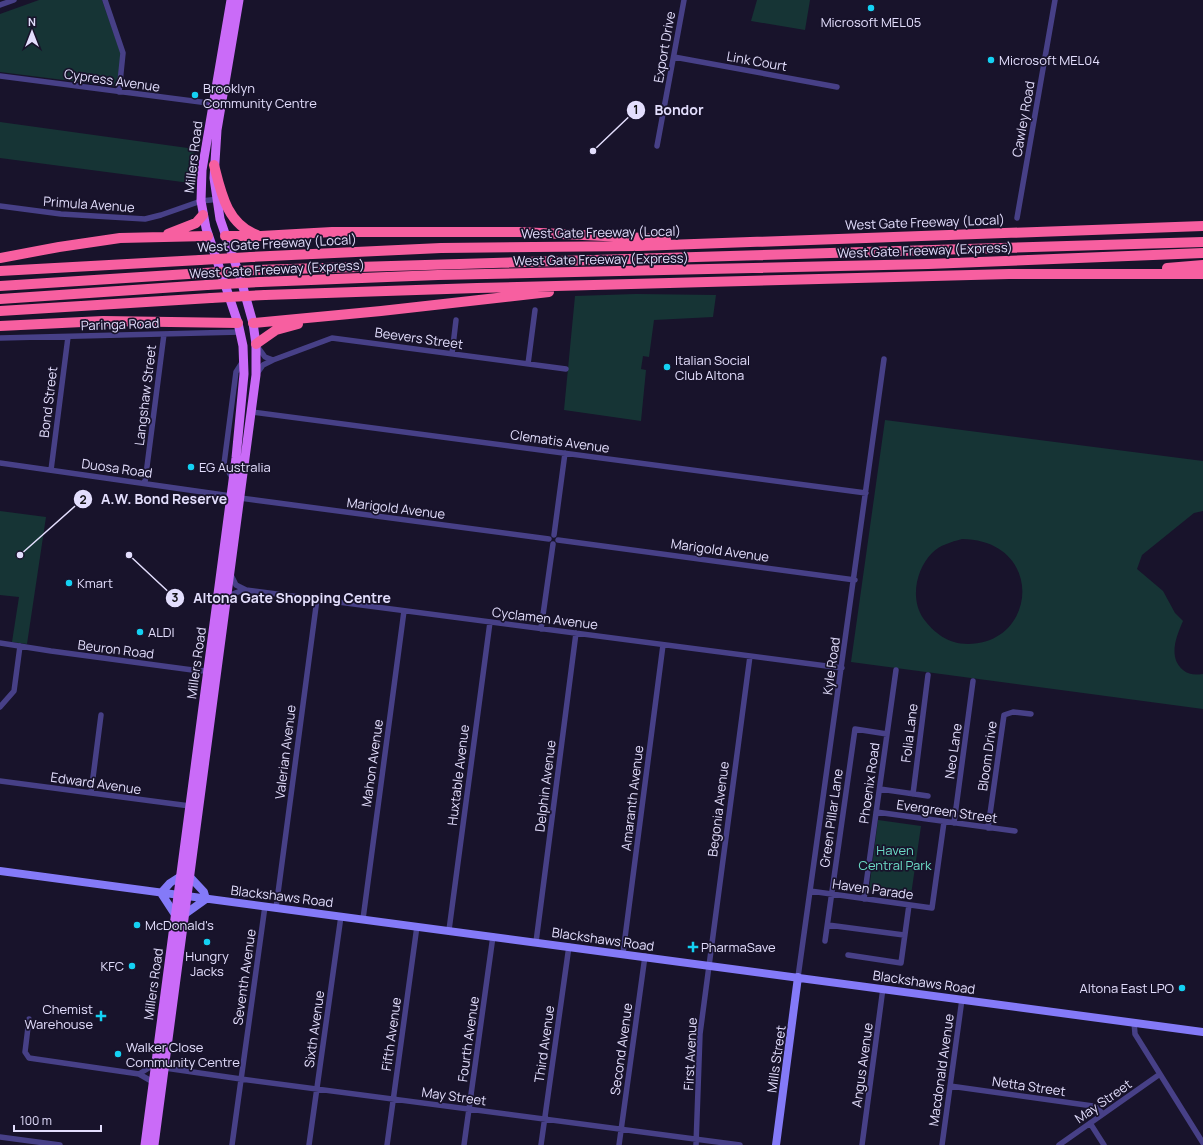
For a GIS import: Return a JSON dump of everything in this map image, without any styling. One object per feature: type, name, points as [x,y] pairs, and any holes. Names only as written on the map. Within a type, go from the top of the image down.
[{"type":"highway","points":[[214,165],[219,199],[240,226],[261,236]]},
{"type":"highway","points":[[161,236],[196,223],[203,215]]},
{"type":"highway","name":"West Gate Freeway (Local)","points":[[0,271],[441,248],[639,246],[1203,226]]},
{"type":"highway","points":[[225,236],[261,236],[332,232],[520,232],[642,238],[752,241]]},
{"type":"highway","points":[[0,258],[101,240],[161,236],[208,236]]},
{"type":"highway","name":"West Gate Freeway (Express)","points":[[0,286],[256,270],[1203,242]]},
{"type":"highway","name":"West Gate Freeway (Express)","points":[[0,299],[260,282],[438,275],[928,264],[1203,253]]},
{"type":"highway","points":[[1095,274],[1203,265]]},
{"type":"highway","points":[[0,311],[265,295],[607,285],[1095,274],[1203,274]]},
{"type":"highway","points":[[253,323],[381,311],[607,285]]},
{"type":"highway","points":[[256,344],[276,330],[381,311]]},
{"type":"highway","points":[[0,326],[103,321],[240,328]]},
{"type":"main road","name":"Millers Road","points":[[214,165],[217,105],[231,0]]},
{"type":"main road","name":"Millers Road","points":[[145,1145],[176,916],[183,896],[231,573],[236,497],[233,479],[243,389],[244,360],[240,328],[208,236],[201,201],[202,170],[239,0]]},
{"type":"main road","name":"Millers Road","points":[[186,876],[190,806],[208,671],[236,497],[252,412],[256,375],[256,344],[253,323],[241,280],[225,236],[219,199]]},
{"type":"main road","points":[[208,236],[225,236]]},
{"type":"main road","points":[[240,328],[253,323]]},
{"type":"main road","name":"Blackshaws Road","points":[[0,871],[798,976],[1203,1032]]},
{"type":"main road","points":[[176,916],[161,893],[170,883],[186,876],[204,892],[206,899],[185,914]]},
{"type":"main road","name":"Millers Road","points":[[154,1145],[185,914],[183,896]]},
{"type":"main road","name":"Mills Street","points":[[776,1145],[798,976]]},
{"type":"street","points":[[0,5],[14,0]]},
{"type":"street","points":[[105,0],[123,53],[119,92]]},
{"type":"street","name":"Export Drive","points":[[657,146],[684,0]]},
{"type":"street","name":"Cawley Road","points":[[1017,218],[1055,0]]},
{"type":"street","name":"Link Court","points":[[674,57],[837,87]]},
{"type":"street","name":"Cypress Avenue","points":[[0,76],[217,105]]},
{"type":"street","name":"Primula Avenue","points":[[0,206],[61,214],[133,219],[161,215],[201,201],[219,199]]},
{"type":"street","points":[[528,364],[535,310]]},
{"type":"street","points":[[452,354],[456,320]]},
{"type":"street","name":"Paringa Road","points":[[0,338],[197,333],[240,328]]},
{"type":"street","name":"Langshaw Street","points":[[145,482],[164,334]]},
{"type":"street","name":"Bond Street","points":[[51,470],[68,337]]},
{"type":"street","name":"Beevers Street","points":[[256,375],[263,365],[273,360],[332,338],[566,369]]},
{"type":"street","points":[[256,344],[265,357],[273,360]]},
{"type":"street","name":"Kyle Road","points":[[798,976],[884,359]]},
{"type":"street","name":"Clematis Avenue","points":[[252,412],[866,493]]},
{"type":"street","points":[[553,544],[549,539],[554,535],[565,453]]},
{"type":"street","name":"Duosa Road","points":[[0,463],[145,482],[236,497]]},
{"type":"street","name":"Marigold Avenue","points":[[236,497],[549,539]]},
{"type":"street","points":[[541,629],[553,544],[558,540],[554,535]]},
{"type":"street","name":"Marigold Avenue","points":[[558,540],[854,580]]},
{"type":"street","points":[[231,573],[236,586],[246,590]]},
{"type":"street","points":[[226,606],[233,594],[246,590]]},
{"type":"street","name":"Cyclamen Avenue","points":[[246,590],[842,668]]},
{"type":"street","name":"Valerian Avenue","points":[[276,908],[317,599]]},
{"type":"street","name":"Mahon Avenue","points":[[363,919],[404,611]]},
{"type":"street","name":"Huxtable Avenue","points":[[449,930],[490,622]]},
{"type":"street","name":"Delphin Avenue","points":[[536,942],[576,633]]},
{"type":"street","name":"Beuron Road","points":[[0,643],[208,671]]},
{"type":"street","name":"Amaranth Avenue","points":[[623,953],[663,645]]},
{"type":"street","points":[[0,707],[14,691],[20,646]]},
{"type":"street","points":[[208,671],[219,654]]},
{"type":"street","name":"Begonia Avenue","points":[[709,965],[750,656]]},
{"type":"street","name":"Phoenix Road","points":[[864,899],[896,670]]},
{"type":"street","name":"Folia Lane","points":[[913,794],[928,675]]},
{"type":"street","name":"Neo Lane","points":[[954,823],[973,681]]},
{"type":"street","name":"Bloom Drive","points":[[988,828],[1004,715],[1013,712],[1031,714]]},
{"type":"street","points":[[91,793],[101,715]]},
{"type":"street","name":"Green Pillar Lane","points":[[825,941],[855,729],[887,734]]},
{"type":"street","name":"Edward Avenue","points":[[0,781],[190,806]]},
{"type":"street","points":[[880,789],[928,796]]},
{"type":"street","name":"Evergreen Street","points":[[876,812],[1014,831]]},
{"type":"street","name":"Haven Parade","points":[[810,891],[932,908],[944,822]]},
{"type":"street","points":[[848,955],[901,963],[909,905]]},
{"type":"street","name":"Seventh Avenue","points":[[232,1145],[265,906]]},
{"type":"street","name":"Sixth Avenue","points":[[309,1145],[341,916]]},
{"type":"street","points":[[828,924],[904,935]]},
{"type":"street","name":"Fifth Avenue","points":[[387,1145],[417,926]]},
{"type":"street","name":"Fourth Avenue","points":[[464,1145],[493,936]]},
{"type":"street","name":"Third Avenue","points":[[541,1145],[569,946]]},
{"type":"street","name":"Second Avenue","points":[[619,1145],[645,956]]},
{"type":"street","name":"First Avenue","points":[[697,1142],[700,1034],[709,965]]},
{"type":"street","name":"Angus Avenue","points":[[862,1145],[883,988]]},
{"type":"street","name":"Macdonald Avenue","points":[[942,1145],[962,999]]},
{"type":"street","points":[[30,1019],[25,1052],[29,1058],[139,1074],[153,1082]]},
{"type":"street","points":[[1134,1022],[1135,1034],[1203,1143]]},
{"type":"street","name":"May Street","points":[[139,1074],[155,1068],[165,1068],[621,1129],[697,1142],[740,1145]]},
{"type":"street","name":"May Street","points":[[1059,1145],[1160,1074]]},
{"type":"street","name":"Netta Street","points":[[950,1086],[1092,1106],[1097,1108],[1103,1114]]},
{"type":"street","points":[[1090,1124],[1104,1145]]},
{"type":"street","points":[[0,1137],[60,1145]]},
{"type":"green space","points":[[39,0],[102,0],[121,54],[119,87],[0,72],[0,14]]},
{"type":"green space","points":[[757,0],[810,0],[805,30],[751,21]]},
{"type":"green space","points":[[0,122],[195,149],[190,183],[0,158]]},
{"type":"green space","points":[[636,294],[716,295],[713,317],[654,320],[649,357],[643,356],[641,369],[646,370],[641,421],[564,410],[575,296]]},
{"type":"green space","points":[[885,420],[1203,461],[1203,511],[1194,513],[1142,555],[1137,569],[1163,591],[1175,613],[1183,621],[1176,640],[1176,659],[1178,665],[1185,672],[1192,674],[1203,674],[1203,709],[851,662]],"holes":[[[962,539],[989,544],[1008,556],[1019,573],[1022,592],[1019,611],[1008,628],[991,640],[968,644],[948,640],[932,628],[923,618],[919,610],[916,593],[922,567],[932,553],[942,546],[950,543]]]},
{"type":"green space","points":[[0,511],[46,517],[27,644],[12,642],[19,597],[0,595]]},
{"type":"green space","name":"Haven Central Park","points":[[878,820],[921,826],[911,895],[869,890]]},
{"type":"place","name":"Microsoft MEL05","points":[[871,8]]},
{"type":"place","name":"Microsoft MEL04","points":[[991,60]]},
{"type":"place","name":"Brooklyn Community Centre","points":[[195,95]]},
{"type":"place","name":"Bondor","points":[[593,151]]},
{"type":"place","name":"Italian Social Club Altona","points":[[667,367]]},
{"type":"place","name":"EG Australia","points":[[191,467]]},
{"type":"place","name":"A.W. Bond Reserve","points":[[20,555]]},
{"type":"place","name":"Altona Gate Shopping Centre","points":[[129,555]]},
{"type":"place","name":"Kmart","points":[[69,583]]},
{"type":"place","name":"ALDI","points":[[140,632]]},
{"type":"place","name":"McDonald's","points":[[137,925]]},
{"type":"place","name":"Hungry Jacks","points":[[207,942]]},
{"type":"place","name":"PharmaSave","points":[[693,947]]},
{"type":"place","name":"KFC","points":[[132,966]]},
{"type":"place","name":"Altona East LPO","points":[[1182,988]]},
{"type":"place","name":"Chemist Warehouse","points":[[101,1016]]},
{"type":"place","name":"Walker Close Community Centre","points":[[118,1054]]}]
